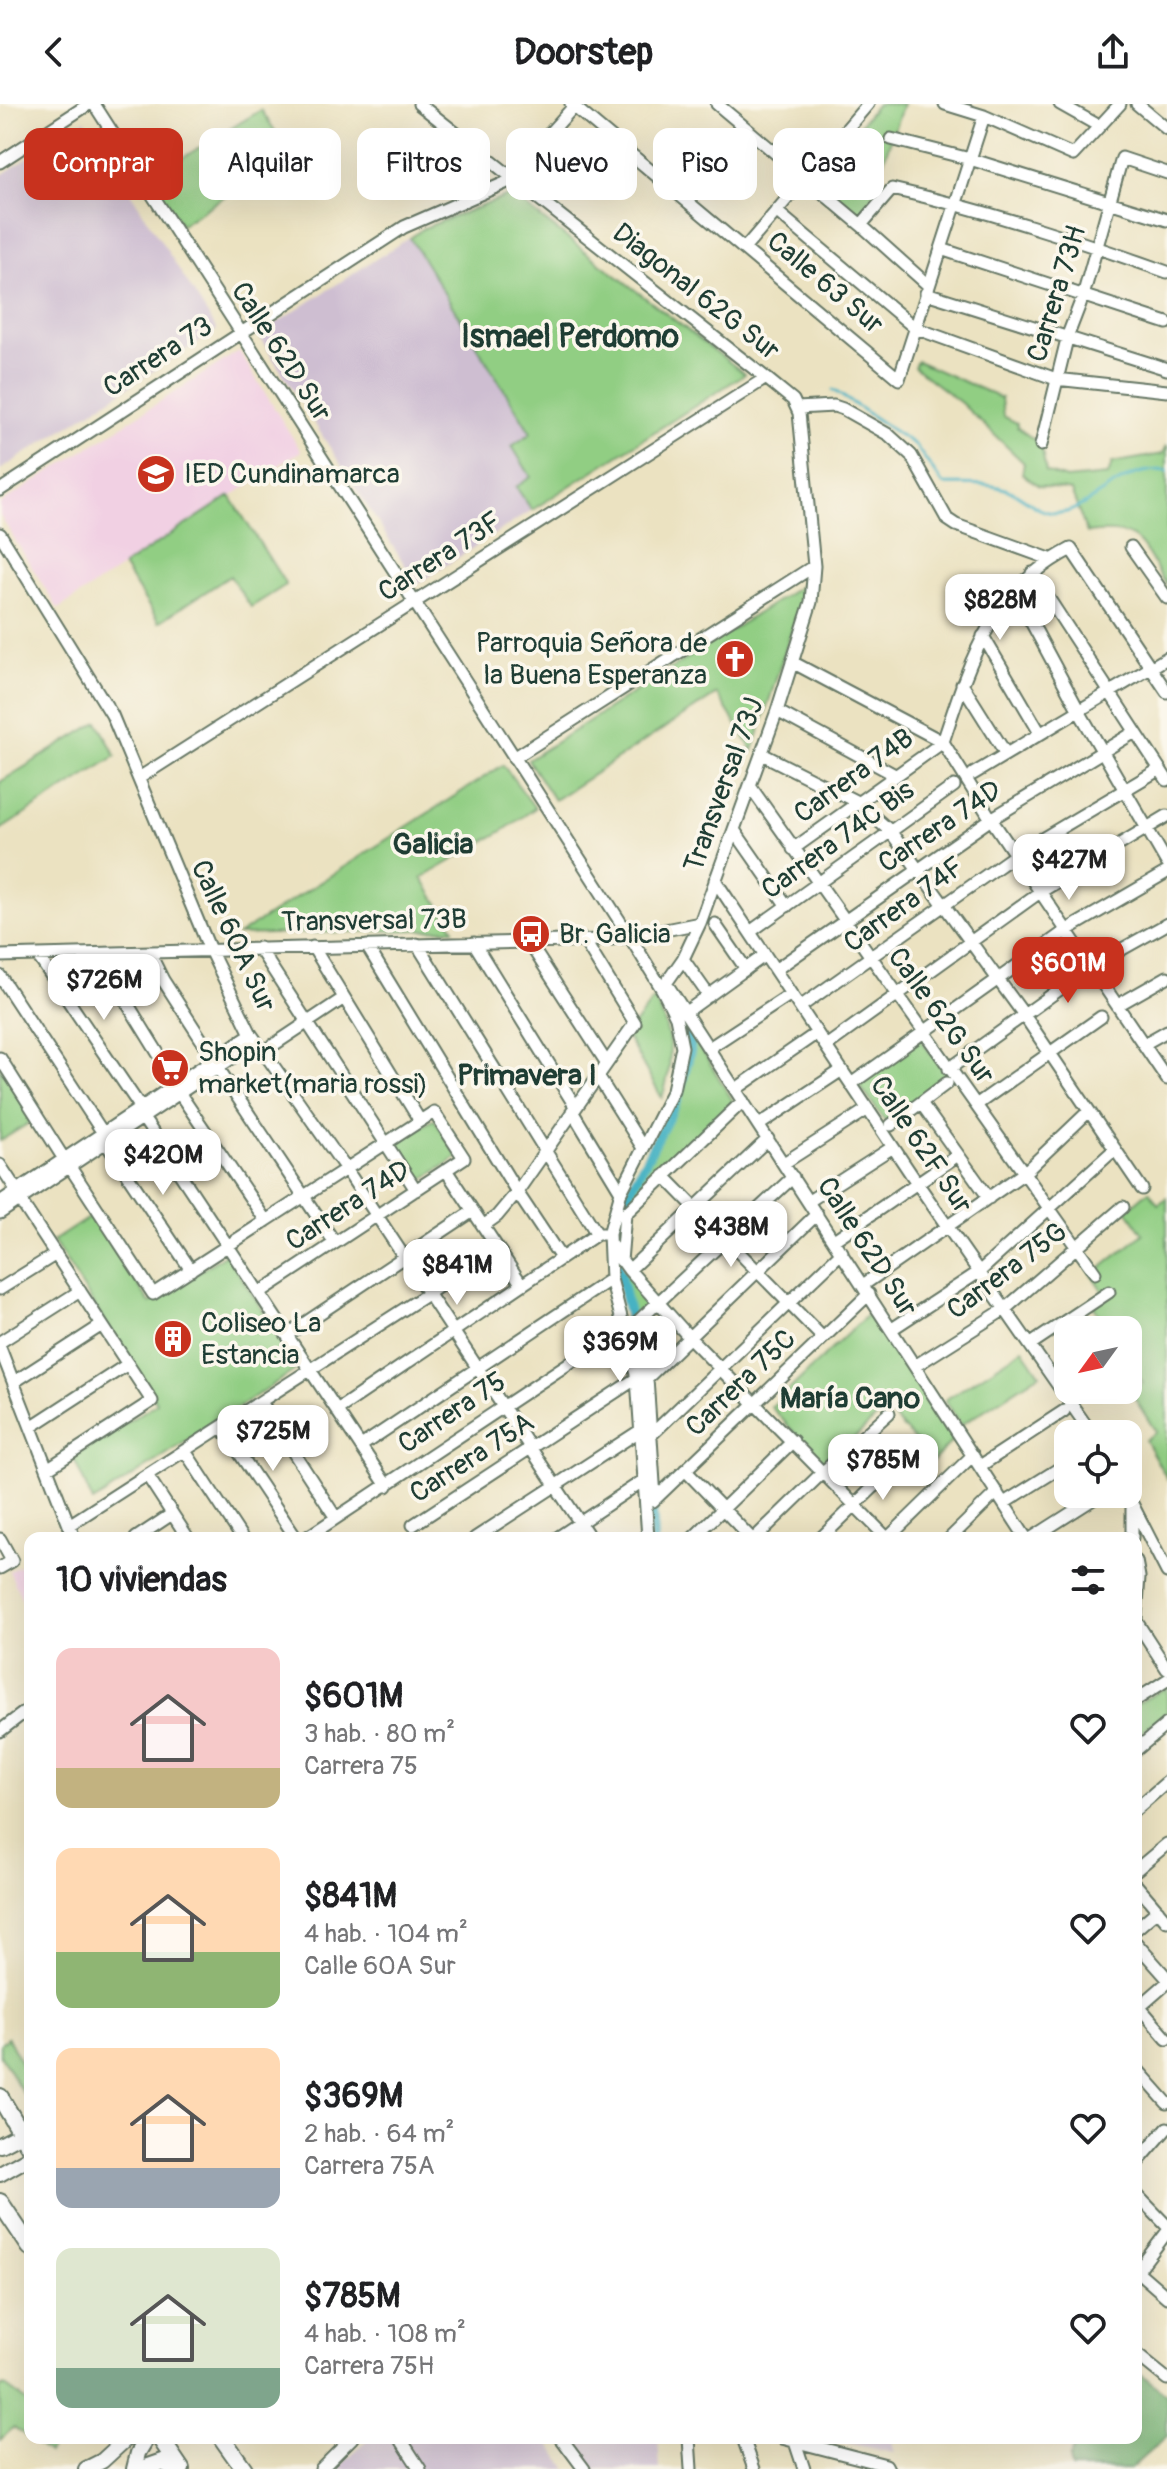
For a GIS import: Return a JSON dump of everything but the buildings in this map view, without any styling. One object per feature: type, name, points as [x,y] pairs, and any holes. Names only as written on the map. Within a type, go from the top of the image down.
[{"type":"highway","points":[[0,2097],[24,2138]]},
{"type":"highway","points":[[0,2202],[24,2239]]},
{"type":"highway","points":[[0,2228],[24,2243]]},
{"type":"highway","points":[[164,2444],[180,2469]]},
{"type":"highway","points":[[226,2444],[244,2469]]},
{"type":"highway","points":[[142,2469],[149,2464],[162,2462],[180,2469]]},
{"type":"main road","points":[[0,2145],[24,2141]]},
{"type":"main road","points":[[0,2174],[24,2160]]},
{"type":"main road","points":[[96,2467],[121,2444]]},
{"type":"main road","points":[[134,2469],[143,2444]]},
{"type":"street","points":[[0,162],[92,104]]},
{"type":"street","name":"Calle 62D Sur","points":[[92,104],[630,937],[686,1012],[1021,1532]]},
{"type":"street","name":"Diagonal 62G Sur","points":[[419,104],[506,173]]},
{"type":"street","points":[[717,104],[773,152]]},
{"type":"street","points":[[945,104],[984,116],[1073,155],[1120,104]]},
{"type":"street","points":[[1060,104],[1099,126]]},
{"type":"street","points":[[1137,104],[1167,129]]},
{"type":"street","name":"Carrera 73","points":[[554,128],[574,105]]},
{"type":"street","name":"Calle 63 Sur","points":[[574,105],[899,379],[915,328]]},
{"type":"street","points":[[846,128],[864,106]]},
{"type":"street","points":[[915,328],[984,116]]},
{"type":"street","points":[[891,139],[970,159],[1167,220]]},
{"type":"street","name":"Carrera 73H","points":[[1041,445],[1068,335],[1083,296],[1122,158],[1167,173]]},
{"type":"street","name":"Carrera 73","points":[[0,490],[404,227],[506,181]]},
{"type":"street","points":[[861,225],[892,189],[957,204],[1167,272]]},
{"type":"street","name":"Diagonal 62G Sur","points":[[540,200],[795,404]]},
{"type":"street","points":[[744,249],[785,200]]},
{"type":"street","points":[[831,200],[927,289],[1167,369]]},
{"type":"street","points":[[776,211],[915,328],[1056,379],[1167,391]]},
{"type":"street","points":[[941,249],[1167,323]]},
{"type":"street","name":"Carrera 73F","points":[[139,778],[766,378]]},
{"type":"street","points":[[795,404],[834,406],[889,435],[916,463],[947,519],[1050,559]]},
{"type":"street","name":"Transversal 73J","points":[[664,986],[683,959],[700,923],[777,711],[811,602],[814,566],[802,425],[795,404]]},
{"type":"street","name":"Calle 60A Sur","points":[[0,534],[112,715],[210,950],[257,1043],[405,1256],[586,1532]]},
{"type":"street","points":[[1131,547],[1167,598]]},
{"type":"street","points":[[943,742],[962,684],[999,608],[1032,573],[1050,559],[1071,549],[1167,692]]},
{"type":"street","points":[[514,758],[814,566]]},
{"type":"street","points":[[1032,573],[1164,774]]},
{"type":"street","points":[[1014,590],[1079,711],[1167,863]]},
{"type":"street","points":[[983,636],[1040,733]]},
{"type":"street","points":[[973,774],[1167,658]]},
{"type":"street","points":[[792,662],[943,742],[991,819],[1167,1079]]},
{"type":"street","points":[[962,684],[1006,754]]},
{"type":"street","points":[[777,711],[895,775]]},
{"type":"street","name":"Carrera 74D","points":[[775,970],[991,819],[1135,732]]},
{"type":"street","name":"Carrera 74B","points":[[793,849],[943,742]]},
{"type":"street","points":[[762,754],[857,802],[890,831],[1024,1015],[1142,1189]]},
{"type":"street","name":"Carrera 74F","points":[[800,1007],[1015,855],[1124,790],[1164,774]]},
{"type":"street","name":"Calle 62G Sur","points":[[750,786],[1095,1273]]},
{"type":"street","name":"Carrera 74C Bis","points":[[750,932],[954,786]]},
{"type":"street","points":[[826,1046],[1040,892],[1167,816]]},
{"type":"street","points":[[734,830],[787,906]]},
{"type":"street","points":[[851,1084],[1067,930],[1167,872]]},
{"type":"street","name":"Calle 62F Sur","points":[[715,880],[917,1183],[1083,1420]]},
{"type":"street","name":"Transversal 73B","points":[[0,956],[98,956],[259,948],[584,940],[630,937],[700,923]]},
{"type":"street","points":[[715,924],[746,969]]},
{"type":"street","points":[[949,1069],[1092,966],[1167,924]]},
{"type":"street","points":[[483,1226],[497,1216],[517,1192],[635,1023],[584,940]]},
{"type":"street","points":[[528,941],[606,1062]]},
{"type":"street","points":[[474,943],[621,1192]]},
{"type":"street","points":[[417,944],[544,1151],[625,1266],[689,1337],[881,1532]]},
{"type":"street","points":[[367,946],[517,1192],[561,1258]]},
{"type":"street","points":[[0,1058],[153,1294],[420,1121],[313,947]]},
{"type":"street","points":[[259,948],[416,1190]]},
{"type":"street","points":[[150,954],[216,1064],[335,1243]]},
{"type":"street","points":[[686,1012],[765,955]]},
{"type":"street","points":[[38,956],[387,1486]]},
{"type":"street","points":[[98,956],[178,1089],[266,1221]]},
{"type":"street","points":[[683,959],[709,996]]},
{"type":"street","points":[[0,976],[191,1270]]},
{"type":"street","points":[[1118,1005],[1167,977]]},
{"type":"street","points":[[648,1532],[642,1378],[630,1325],[611,1279],[605,1236],[621,1192],[673,1090],[682,1047],[676,1017],[664,986]]},
{"type":"street","points":[[709,1048],[791,994]]},
{"type":"street","points":[[0,1213],[18,1195],[216,1064],[257,1043],[308,1023],[344,998]]},
{"type":"street","points":[[976,1105],[1101,1017]]},
{"type":"street","points":[[1144,1044],[1167,1031]]},
{"type":"street","points":[[736,1089],[817,1033]]},
{"type":"street","points":[[759,1125],[842,1070]]},
{"type":"street","points":[[597,1075],[643,1148]]},
{"type":"street","points":[[891,1125],[947,1083]]},
{"type":"street","points":[[625,1266],[625,1214],[743,1101]]},
{"type":"street","points":[[921,1103],[989,1198]]},
{"type":"street","points":[[784,1163],[868,1109]]},
{"type":"street","name":"Carrera 75C","points":[[646,1508],[823,1338],[866,1289],[1024,1173],[1089,1111]]},
{"type":"street","name":"Carrera 74D","points":[[259,1293],[464,1158],[434,1112],[420,1121]]},
{"type":"street","points":[[625,1266],[695,1208],[768,1139]]},
{"type":"street","points":[[809,1201],[893,1147]]},
{"type":"street","points":[[892,1329],[979,1272],[1115,1149]]},
{"type":"street","points":[[834,1240],[958,1155]]},
{"type":"street","points":[[0,1165],[152,1401],[47,1469]]},
{"type":"street","points":[[446,1170],[522,1285]]},
{"type":"street","points":[[664,1176],[823,1338]]},
{"type":"street","name":"Carrera 75","points":[[315,1532],[630,1325],[793,1177]]},
{"type":"street","points":[[0,1202],[18,1195]]},
{"type":"street","name":"Carrera 75G","points":[[915,1366],[1005,1309],[1123,1207]]},
{"type":"street","points":[[287,1335],[473,1211]]},
{"type":"street","name":"Carrera 75A","points":[[413,1525],[642,1378],[817,1214]]},
{"type":"street","points":[[337,1410],[561,1258],[605,1236]]},
{"type":"street","points":[[69,1525],[496,1247]]},
{"type":"street","points":[[484,1532],[645,1433],[720,1369],[842,1252]]},
{"type":"street","points":[[0,1289],[56,1254]]},
{"type":"street","points":[[361,1446],[611,1279]]},
{"type":"street","points":[[72,1532],[0,1345],[80,1291]]},
{"type":"street","points":[[1031,1344],[1109,1292]]},
{"type":"street","points":[[14,1382],[102,1325]]},
{"type":"street","points":[[31,1427],[128,1364]]},
{"type":"street","points":[[261,1402],[336,1518]]},
{"type":"street","points":[[894,1532],[976,1461],[1064,1411]]},
{"type":"street","points":[[759,1532],[889,1413]]},
{"type":"street","points":[[222,1427],[292,1532]]},
{"type":"street","points":[[645,1433],[655,1498]]},
{"type":"street","points":[[699,1532],[793,1441]]},
{"type":"street","points":[[827,1532],[921,1441]]},
{"type":"street","points":[[185,1451],[238,1532]]},
{"type":"street","points":[[685,1470],[747,1532]]},
{"type":"street","points":[[1004,1503],[1054,1472]]},
{"type":"street","points":[[147,1475],[184,1532]]},
{"type":"street","points":[[566,1532],[644,1480]]},
{"type":"street","points":[[956,1532],[997,1492]]},
{"type":"street","points":[[1030,1532],[1075,1508]]},
{"type":"street","points":[[1125,1532],[1131,1508]]},
{"type":"street","points":[[1133,1508],[1167,1572]]},
{"type":"street","points":[[145,1532],[172,1514]]},
{"type":"street","points":[[0,1539],[12,1561],[0,1568]]},
{"type":"street","points":[[1142,1629],[1167,1669]]},
{"type":"street","points":[[1142,1696],[1167,1680]]},
{"type":"street","points":[[0,1731],[24,1713]]},
{"type":"street","points":[[1142,1745],[1167,1724]]},
{"type":"street","points":[[1142,1804],[1167,1782]]},
{"type":"street","points":[[1142,1865],[1167,1844]]},
{"type":"street","points":[[1142,1891],[1163,1914],[1142,1926]]},
{"type":"street","points":[[1142,1950],[1167,1981],[1142,2003]]},
{"type":"street","points":[[1142,2012],[1167,2039]]},
{"type":"street","points":[[1142,2074],[1165,2097]]},
{"type":"street","points":[[1142,2157],[1167,2128]]},
{"type":"street","points":[[1142,2200],[1167,2226]]},
{"type":"street","points":[[1142,2264],[1167,2232]]},
{"type":"street","points":[[1142,2277],[1167,2297]]},
{"type":"street","points":[[1142,2359],[1167,2379]]},
{"type":"street","points":[[321,2469],[346,2444]]},
{"type":"street","points":[[404,2444],[420,2469]]},
{"type":"street","points":[[565,2444],[584,2469]]},
{"type":"street","points":[[689,2444],[691,2469]]},
{"type":"street","points":[[745,2444],[754,2469]]},
{"type":"street","points":[[796,2444],[804,2469]]},
{"type":"street","points":[[803,2444],[887,2467]]},
{"type":"street","points":[[847,2455],[852,2469]]},
{"type":"shaded area","points":[[85,120],[90,128],[73,128]]},
{"type":"shaded area","points":[[24,160],[24,200],[135,200],[217,330],[0,470],[0,176]]},
{"type":"shaded area","points":[[506,197],[506,200],[516,200],[708,397],[417,584],[258,335],[424,228]]},
{"type":"shaded area","name":"IED Cundinamarca","points":[[239,351],[301,451],[58,609],[0,516],[0,504]]},
{"type":"shaded area","points":[[24,1564],[24,1604],[9,1571]]},
{"type":"shaded area","points":[[364,2444],[549,2444],[568,2469],[337,2469]]},
{"type":"shaded area","points":[[575,2444],[658,2444],[660,2469],[594,2469]]},
{"type":"shaded area","points":[[852,2444],[893,2444],[894,2453]]},
{"type":"green space","points":[[877,104],[903,104],[884,160],[884,128],[857,128]]},
{"type":"green space","points":[[261,110],[273,128],[231,128]]},
{"type":"green space","points":[[199,148],[199,200],[219,200],[181,225],[165,200],[183,200],[183,158]]},
{"type":"green space","points":[[506,197],[506,200],[518,200],[745,374],[532,510],[516,487],[531,477],[512,446],[531,433],[410,238],[424,228]]},
{"type":"green space","points":[[840,200],[870,200],[863,221]]},
{"type":"green space","points":[[917,361],[1001,398],[1003,416],[1017,423],[1017,427],[1041,445],[1046,472],[1066,479],[1108,475],[1112,463],[1163,454],[1167,445],[1167,586],[1138,541],[1119,532],[1087,533],[1071,491],[1039,486],[1022,474],[1024,463],[961,403],[914,367]]},
{"type":"green space","points":[[230,496],[286,585],[251,607],[230,576],[159,622],[123,566]]},
{"type":"green space","points":[[802,585],[800,604],[753,751],[717,694],[554,800],[528,760]]},
{"type":"green space","points":[[98,722],[116,756],[0,830],[0,782]]},
{"type":"green space","points":[[503,765],[535,808],[422,878],[454,929],[238,935]]},
{"type":"green space","points":[[654,999],[665,1024],[670,1048],[662,1098],[626,1035]]},
{"type":"green space","points":[[686,1024],[733,1101],[616,1217],[677,1101],[690,1052]]},
{"type":"green space","points":[[920,1039],[948,1076],[886,1122],[859,1085]]},
{"type":"green space","points":[[0,1067],[34,1120],[0,1141]]},
{"type":"green space","points":[[434,1119],[458,1157],[417,1183],[393,1144]]},
{"type":"green space","points":[[1149,1191],[1158,1204],[1167,1198],[1167,1479],[1145,1440],[1156,1432],[1138,1404],[1142,1404],[1143,1383],[1142,1316],[1100,1316],[1092,1304],[1105,1295],[1092,1275],[1143,1234],[1127,1210]]},
{"type":"green space","points":[[93,1215],[150,1303],[226,1254],[300,1367],[93,1502],[73,1457],[157,1403],[53,1241]]},
{"type":"green space","points":[[617,1263],[652,1302],[631,1322]]},
{"type":"green space","points":[[871,1311],[955,1438],[933,1461],[886,1409],[824,1465],[771,1407]]},
{"type":"green space","points":[[1023,1349],[1040,1374],[961,1425],[945,1400]]},
{"type":"green space","points":[[1167,1687],[1167,1712],[1142,1732],[1142,1701]]},
{"type":"green space","points":[[8,2038],[24,2069],[23,2094],[0,2054],[0,2043]]},
{"type":"green space","points":[[1142,2375],[1167,2395],[1167,2436],[1130,2469],[1071,2469],[1069,2459],[1075,2444],[1142,2444]]},
{"type":"green space","points":[[4,2385],[24,2400],[24,2435],[14,2427],[0,2440],[0,2389]]},
{"type":"green space","points":[[36,2444],[54,2444],[48,2453]]},
{"type":"waterway","points":[[833,390],[915,445],[943,484],[1002,488],[1048,512],[1067,512],[1079,507],[1133,475],[1167,471]]},
{"type":"waterway","points":[[634,1335],[617,1263],[616,1217],[677,1101],[690,1051],[686,1024]]},
{"type":"waterway","points":[[651,1493],[654,1532]]},
{"type":"place","name":"IED Cundinamarca","points":[[156,474]]},
{"type":"place","name":"Parroquia Señora de la Buena Esperanza","points":[[735,659]]},
{"type":"place","name":"Br. Galicia","points":[[531,934]]},
{"type":"place","name":"Shopin market(maria rossi)","points":[[170,1068]]},
{"type":"place","name":"Coliseo La Estancia","points":[[173,1339]]},
{"type":"district","name":"Ismael Perdomo","points":[[570,337]]},
{"type":"district","name":"Galicia","points":[[433,844]]},
{"type":"district","name":"Primavera I","points":[[527,1075]]},
{"type":"district","name":"María Cano","points":[[850,1398]]}]
